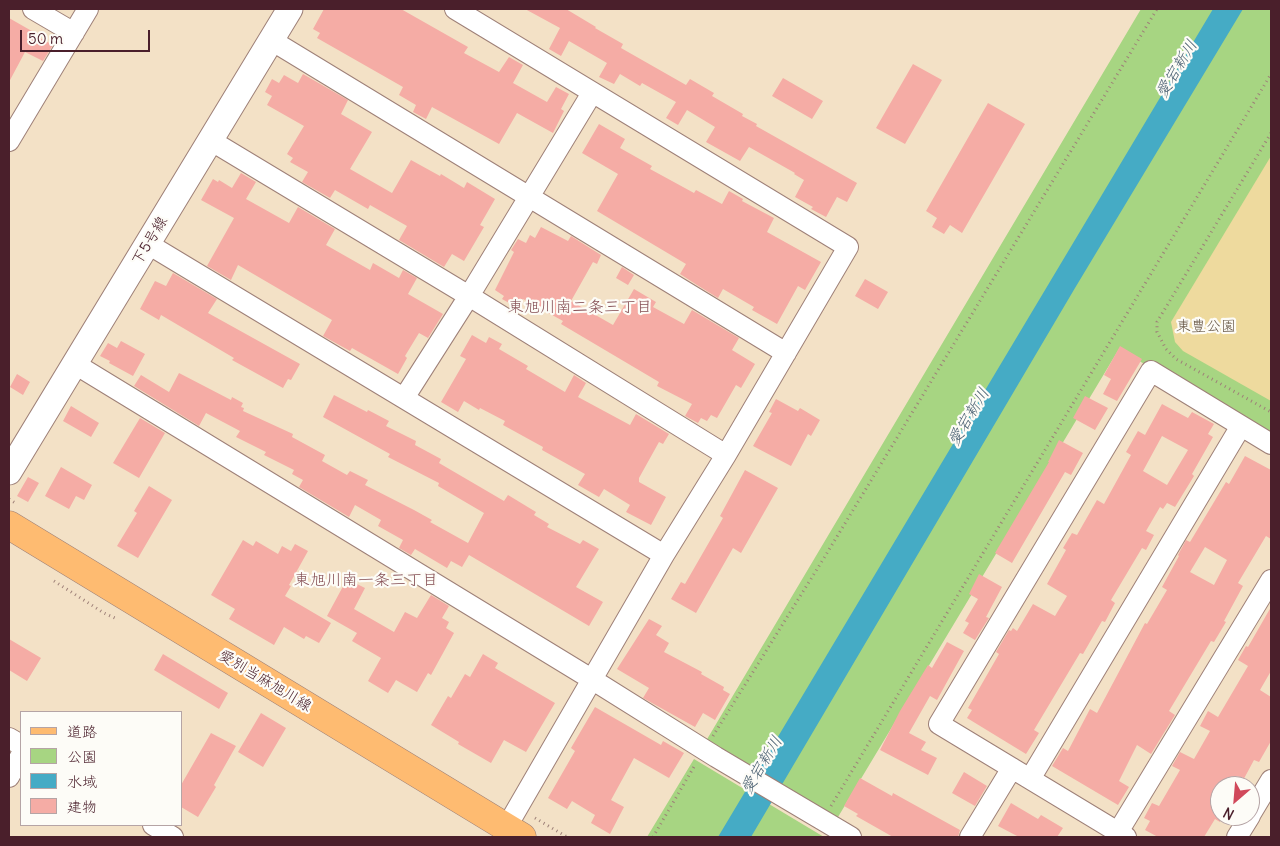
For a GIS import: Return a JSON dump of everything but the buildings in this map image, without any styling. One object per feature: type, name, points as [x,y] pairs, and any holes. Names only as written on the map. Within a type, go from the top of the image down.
[{"type":"main road","name":"愛別当麻旭川線","points":[[9,525],[514,832]]},
{"type":"street","points":[[33,9],[74,33]]},
{"type":"street","points":[[9,141],[88,9]]},
{"type":"street","name":"下5号線","points":[[9,472],[290,9]]},
{"type":"street","points":[[455,9],[848,247],[726,455],[664,555],[592,680],[514,832]]},
{"type":"street","points":[[271,40],[786,353]]},
{"type":"street","points":[[404,398],[469,296],[592,93]]},
{"type":"street","points":[[210,140],[469,296],[726,455]]},
{"type":"street","points":[[148,244],[664,555]]},
{"type":"street","points":[[75,364],[710,753],[851,837]]},
{"type":"street","points":[[1271,444],[1151,372],[940,724],[1122,835],[1271,580]]},
{"type":"street","points":[[1030,779],[1241,426]]},
{"type":"street","points":[[9,738],[20,744]]},
{"type":"street","points":[[9,777],[20,757]]},
{"type":"street","points":[[970,837],[1012,768]]},
{"type":"street","points":[[1260,799],[1271,780]]},
{"type":"street","points":[[155,826],[173,837]]},
{"type":"street","points":[[1237,837],[1244,826]]},
{"type":"path","points":[[653,837],[710,753],[840,533],[1157,9]]},
{"type":"path","points":[[819,818],[1271,74]]},
{"type":"path","points":[[1271,133],[1157,322],[1157,332],[1166,349],[1176,359],[1271,412]]},
{"type":"green space","name":"東豊公園","points":[[1141,9],[1271,9],[1271,439],[1119,349],[835,822],[703,746]]},
{"type":"green space","points":[[694,759],[824,837],[647,837]]},
{"type":"sand","points":[[1271,156],[1271,401],[1183,351],[1175,342],[1171,322]]},
{"type":"water","name":"愛宕新川","points":[[1213,9],[1243,9],[1075,288],[751,837],[718,837]]},
{"type":"district","name":"東旭川南二条三丁目","points":[[580,307]]},
{"type":"district","name":"東旭川南一条三丁目","points":[[366,580]]}]
